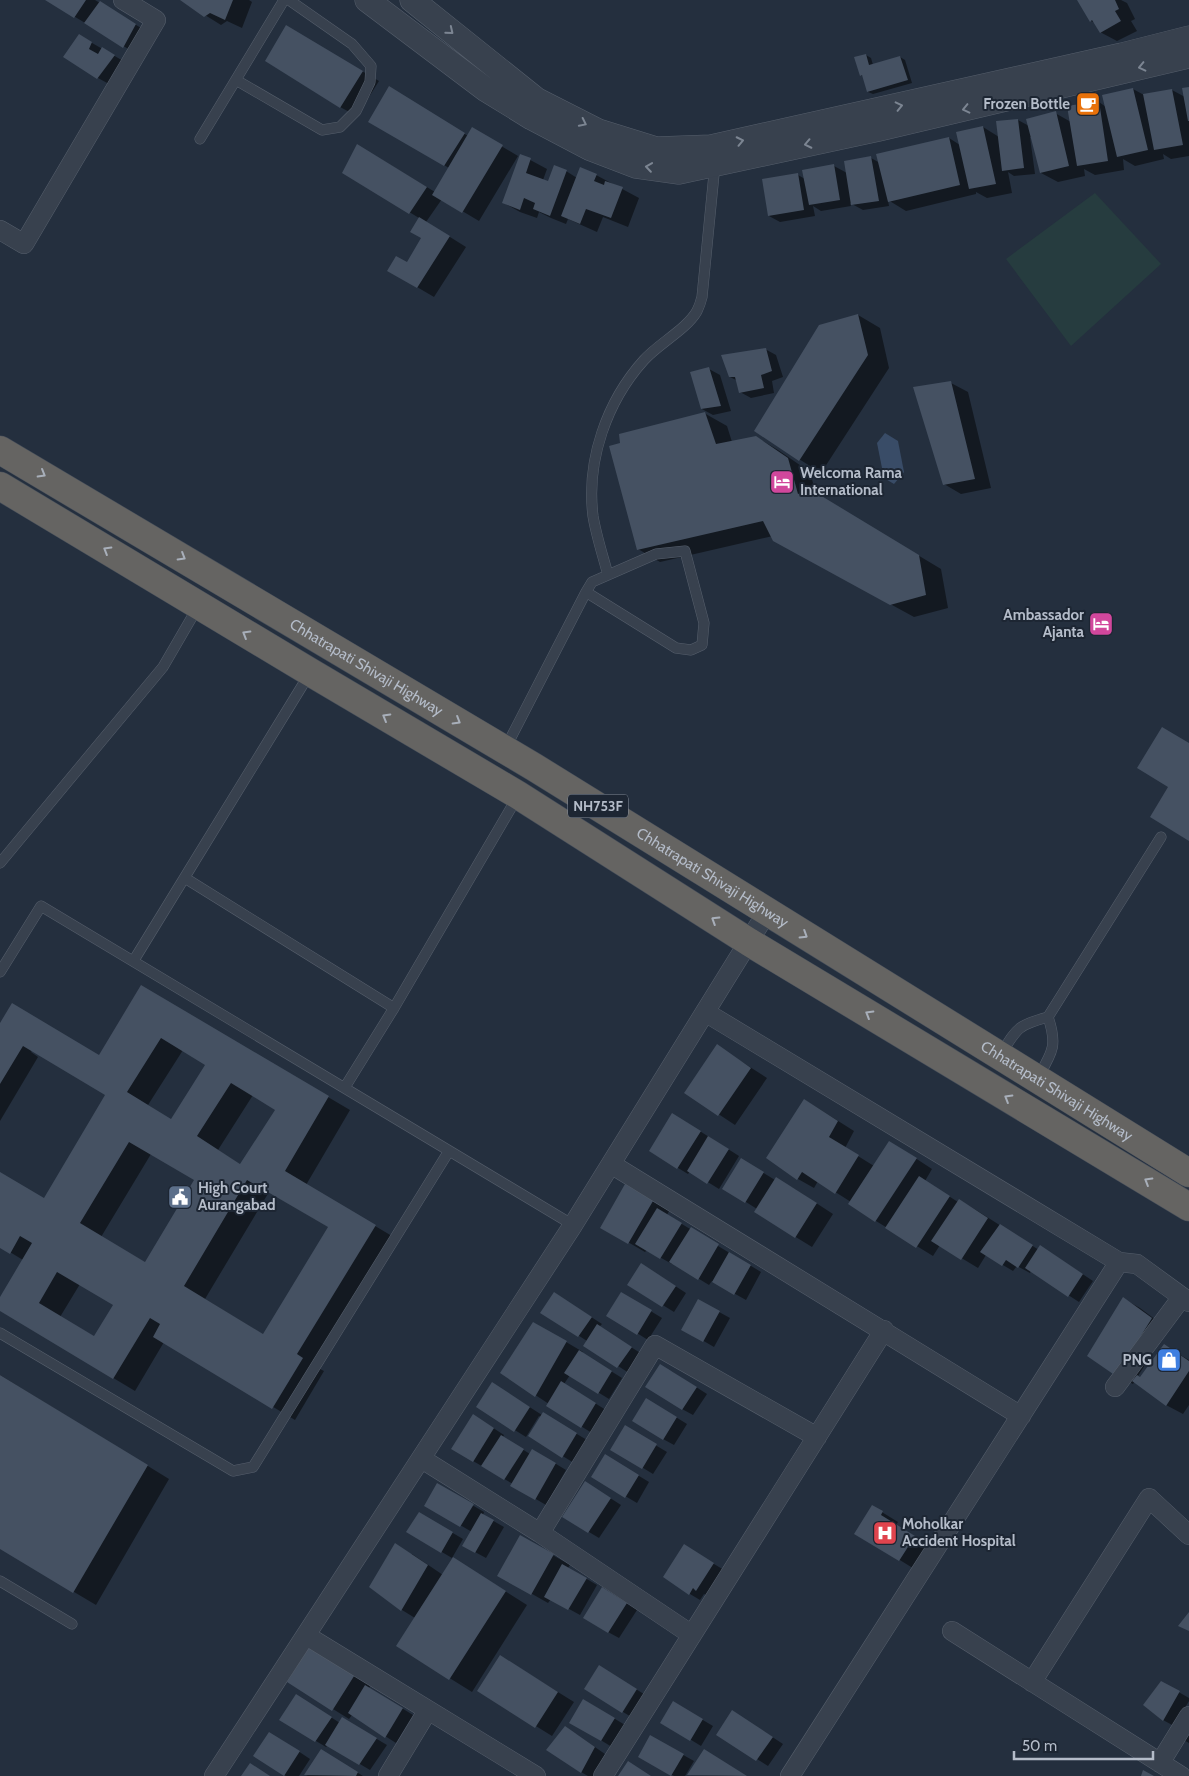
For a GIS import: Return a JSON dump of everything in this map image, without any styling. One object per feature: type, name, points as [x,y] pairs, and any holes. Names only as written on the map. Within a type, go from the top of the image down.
[{"type":"highway","name":"Chhatrapati Shivaji Highway","points":[[0,450],[534,767],[1036,1080],[1189,1173]]},
{"type":"highway","name":"Chhatrapati Shivaji Highway","points":[[0,486],[518,795],[749,942],[1189,1207]]},
{"type":"street","points":[[0,230],[24,244],[156,20],[123,0]]},
{"type":"street","points":[[367,0],[485,89],[598,131],[656,148],[711,147],[938,106],[1189,56]]},
{"type":"street","points":[[412,0],[532,108],[589,148],[636,166],[680,172],[938,106],[1189,38]]},
{"type":"street","points":[[214,1776],[573,1225],[767,912]]},
{"type":"street","points":[[706,1012],[1119,1262],[1137,1264],[1186,1300],[1115,1387]]},
{"type":"street","points":[[612,1164],[1021,1416]]},
{"type":"street","points":[[790,1776],[1119,1262]]},
{"type":"street","points":[[603,1776],[884,1330]]},
{"type":"street","points":[[540,1533],[655,1345],[817,1437]]},
{"type":"street","points":[[422,1459],[540,1533],[692,1635]]},
{"type":"street","points":[[1032,1682],[1149,1498],[1189,1535]]},
{"type":"street","points":[[952,1631],[1180,1776]]},
{"type":"street","points":[[307,1636],[536,1776]]},
{"type":"street","points":[[388,1776],[428,1710]]},
{"type":"street","points":[[1160,1763],[1189,1716]]},
{"type":"lane","points":[[200,139],[284,0]]},
{"type":"lane","points":[[236,80],[322,130],[340,127],[356,111],[370,82],[371,66],[352,44],[289,0]]},
{"type":"lane","points":[[608,575],[593,517],[591,490],[596,457],[611,409],[629,379],[644,359],[687,323],[697,312],[702,297],[715,164]]},
{"type":"lane","points":[[504,750],[586,592],[592,582],[656,554],[685,551],[704,623],[702,645],[691,650],[676,648],[586,592]]},
{"type":"lane","points":[[0,863],[163,666],[199,605]]},
{"type":"lane","points":[[134,960],[310,672]]},
{"type":"lane","points":[[344,1087],[394,1008],[518,795]]},
{"type":"lane","points":[[1000,1056],[1014,1033],[1026,1023],[1048,1016],[1161,837]]},
{"type":"lane","points":[[185,878],[394,1008]]},
{"type":"lane","points":[[0,972],[41,906],[134,960],[573,1225]]},
{"type":"lane","points":[[1036,1080],[1051,1056],[1054,1034],[1048,1016]]},
{"type":"lane","points":[[0,1333],[233,1470],[253,1467],[449,1150]]},
{"type":"lane","points":[[0,1581],[72,1624]]},
{"type":"green space","points":[[1095,193],[1161,264],[1071,346],[1006,259]]},
{"type":"water","points":[[885,433],[898,441],[904,472],[894,484],[884,478],[877,443]]},
{"type":"building","points":[[45,0],[86,0],[74,18]]},
{"type":"building","points":[[180,0],[233,0],[225,20],[210,13],[204,17]]},
{"type":"building","points":[[1077,0],[1115,0],[1119,9],[1115,11],[1121,21],[1100,33],[1092,20],[1090,22]]},
{"type":"building","points":[[100,1],[136,24],[123,48],[84,23]]},
{"type":"building","points":[[286,25],[363,71],[340,108],[265,61]]},
{"type":"building","points":[[79,34],[92,42],[89,49],[98,54],[102,47],[115,55],[97,79],[63,57]]},
{"type":"building","points":[[866,54],[869,65],[900,56],[908,80],[867,92],[854,57]]},
{"type":"building","points":[[389,86],[465,133],[444,166],[368,122]]},
{"type":"building","points":[[1189,87],[1189,121],[1188,121],[1182,88]]},
{"type":"building","points":[[1133,88],[1148,150],[1117,157],[1102,95]]},
{"type":"building","points":[[1172,89],[1183,145],[1154,150],[1143,94]]},
{"type":"building","points":[[1099,101],[1108,161],[1077,166],[1067,106]]},
{"type":"building","points":[[1056,111],[1069,166],[1040,173],[1026,119]]},
{"type":"building","points":[[1018,119],[1024,168],[1002,171],[996,121]]},
{"type":"building","points":[[983,126],[996,184],[969,189],[956,132]]},
{"type":"building","points":[[472,127],[503,145],[462,213],[432,195]]},
{"type":"building","points":[[949,137],[960,185],[888,202],[876,154]]},
{"type":"building","points":[[357,144],[427,187],[409,214],[342,173]]},
{"type":"building","points":[[520,154],[531,158],[526,173],[548,181],[554,165],[567,170],[550,216],[533,209],[535,203],[524,198],[520,210],[502,203]]},
{"type":"building","points":[[871,156],[879,201],[851,205],[844,161]]},
{"type":"building","points":[[834,164],[840,200],[809,205],[802,170]]},
{"type":"building","points":[[580,167],[597,174],[594,181],[604,185],[605,181],[623,187],[611,218],[586,209],[580,224],[561,216]]},
{"type":"building","points":[[798,173],[804,210],[768,216],[762,179]]},
{"type":"building","points":[[419,217],[450,236],[417,288],[387,271],[396,256],[407,262],[421,238],[410,232]]},
{"type":"building","points":[[858,314],[868,355],[799,461],[754,431],[819,325]]},
{"type":"building","points":[[766,348],[772,371],[761,375],[764,388],[739,393],[735,377],[729,377],[721,355]]},
{"type":"building","points":[[709,367],[721,406],[701,409],[690,372]]},
{"type":"building","points":[[951,381],[975,479],[943,485],[913,387]]},
{"type":"building","points":[[705,412],[716,444],[756,436],[788,458],[798,494],[810,489],[919,555],[926,595],[890,605],[773,541],[763,521],[637,550],[609,446],[620,443],[619,434]]},
{"type":"building","points":[[1162,727],[1189,743],[1189,841],[1150,817],[1168,787],[1137,768]]},
{"type":"building","points":[[141,985],[329,1096],[285,1171],[376,1225],[297,1354],[303,1358],[272,1409],[153,1337],[160,1324],[150,1318],[113,1379],[0,1311],[0,1297],[32,1243],[20,1236],[10,1254],[0,1248],[0,1172],[44,1198],[105,1095],[23,1046],[0,1084],[0,1023],[12,1003],[99,1055]],"holes":[[[161,1038],[205,1065],[171,1119],[127,1092]],[[231,1083],[275,1110],[240,1164],[197,1136]],[[129,1142],[194,1180],[145,1262],[80,1223]],[[247,1180],[328,1227],[263,1334],[184,1286]],[[57,1272],[113,1305],[94,1336],[39,1303]]]},
{"type":"building","points":[[717,1044],[751,1068],[718,1116],[684,1093]]},
{"type":"building","points":[[804,1099],[838,1121],[829,1137],[859,1155],[835,1194],[802,1172],[797,1180],[766,1158]]},
{"type":"building","points":[[672,1113],[701,1131],[677,1169],[649,1151]]},
{"type":"building","points":[[708,1136],[729,1149],[707,1184],[687,1171]]},
{"type":"building","points":[[889,1141],[917,1158],[875,1222],[848,1204]]},
{"type":"building","points":[[741,1158],[764,1172],[745,1203],[722,1189]]},
{"type":"building","points":[[919,1176],[950,1196],[916,1248],[885,1228]]},
{"type":"building","points":[[776,1177],[817,1203],[795,1238],[754,1212]]},
{"type":"building","points":[[625,1184],[653,1201],[628,1244],[600,1228]]},
{"type":"building","points":[[959,1199],[988,1218],[961,1260],[931,1241]]},
{"type":"building","points":[[657,1208],[682,1223],[660,1259],[635,1244]]},
{"type":"building","points":[[1000,1224],[1033,1245],[1018,1268],[1006,1260],[1002,1266],[980,1252]]},
{"type":"building","points":[[691,1227],[719,1244],[698,1280],[669,1262]]},
{"type":"building","points":[[1040,1245],[1083,1274],[1068,1297],[1025,1268]]},
{"type":"building","points":[[729,1252],[751,1265],[734,1295],[712,1282]]},
{"type":"building","points":[[641,1263],[676,1286],[662,1307],[627,1285]]},
{"type":"building","points":[[554,1292],[592,1317],[578,1337],[540,1313]]},
{"type":"building","points":[[621,1292],[652,1310],[637,1335],[606,1316]]},
{"type":"building","points":[[1123,1297],[1152,1318],[1116,1376],[1087,1356]]},
{"type":"building","points":[[698,1299],[720,1311],[703,1342],[681,1330]]},
{"type":"building","points":[[533,1322],[567,1341],[535,1397],[500,1373]]},
{"type":"building","points":[[597,1324],[632,1347],[617,1368],[583,1346]]},
{"type":"building","points":[[1164,1344],[1189,1361],[1189,1371],[1166,1406],[1132,1381],[1137,1375],[1140,1377]]},
{"type":"building","points":[[579,1350],[612,1371],[598,1394],[564,1373]]},
{"type":"building","points":[[660,1364],[697,1387],[682,1410],[645,1387]]},
{"type":"building","points":[[0,1375],[148,1465],[73,1593],[0,1549]]},
{"type":"building","points":[[561,1381],[596,1403],[581,1428],[546,1406]]},
{"type":"building","points":[[492,1382],[530,1407],[514,1432],[476,1407]]},
{"type":"building","points":[[646,1398],[677,1417],[663,1440],[632,1421]]},
{"type":"building","points":[[543,1412],[577,1433],[562,1458],[528,1436]]},
{"type":"building","points":[[473,1414],[494,1428],[473,1462],[451,1449]]},
{"type":"building","points":[[625,1425],[657,1444],[642,1469],[610,1450]]},
{"type":"building","points":[[501,1435],[524,1449],[504,1480],[481,1466]]},
{"type":"building","points":[[532,1449],[556,1463],[535,1500],[510,1486]]},
{"type":"building","points":[[605,1454],[639,1475],[625,1498],[591,1477]]},
{"type":"building","points":[[585,1481],[611,1498],[588,1533],[562,1517]]},
{"type":"building","points":[[437,1483],[474,1504],[460,1527],[424,1506]]},
{"type":"building","points":[[872,1505],[883,1511],[881,1515],[915,1536],[899,1561],[854,1534]]},
{"type":"building","points":[[419,1512],[453,1532],[441,1553],[406,1532]]},
{"type":"building","points":[[481,1513],[494,1520],[475,1553],[462,1546]]},
{"type":"building","points":[[520,1535],[554,1554],[531,1595],[497,1576]]},
{"type":"building","points":[[395,1543],[428,1565],[401,1611],[369,1587]]},
{"type":"building","points":[[684,1544],[714,1563],[696,1591],[693,1588],[689,1595],[663,1577]]},
{"type":"building","points":[[453,1557],[506,1591],[449,1680],[396,1646]]},
{"type":"building","points":[[562,1564],[587,1578],[568,1610],[544,1597]]},
{"type":"building","points":[[602,1587],[627,1603],[608,1633],[583,1618]]},
{"type":"building","points":[[1189,1612],[1189,1631],[1178,1626]]},
{"type":"building","points":[[311,1644],[356,1673],[332,1711],[287,1682]]},
{"type":"building","points":[[500,1655],[558,1692],[535,1728],[477,1691]]},
{"type":"building","points":[[599,1665],[637,1689],[622,1713],[584,1689]]},
{"type":"building","points":[[1161,1681],[1180,1691],[1163,1721],[1143,1705]]},
{"type":"building","points":[[365,1685],[403,1708],[385,1738],[348,1713]]},
{"type":"building","points":[[296,1694],[332,1717],[315,1742],[279,1720]]},
{"type":"building","points":[[583,1699],[615,1718],[601,1741],[569,1723]]},
{"type":"building","points":[[673,1701],[703,1719],[690,1741],[660,1723]]},
{"type":"building","points":[[732,1710],[773,1737],[756,1761],[716,1735]]},
{"type":"building","points":[[342,1717],[377,1738],[359,1765],[325,1745]]},
{"type":"building","points":[[565,1726],[595,1747],[581,1773],[546,1750]]},
{"type":"building","points":[[269,1732],[300,1751],[284,1776],[253,1756]]},
{"type":"building","points":[[650,1735],[684,1754],[671,1776],[638,1757]]},
{"type":"building","points":[[321,1749],[358,1772],[356,1776],[304,1775]]},
{"type":"building","points":[[704,1749],[747,1776],[687,1775]]},
{"type":"building","points":[[628,1761],[651,1776],[618,1776]]},
{"type":"building","points":[[250,1763],[270,1776],[241,1776]]},
{"type":"building","points":[[1143,1770],[1154,1776],[1141,1776]]},
{"type":"place","name":"Frozen Bottle","points":[[1088,104]]},
{"type":"place","name":"Welcoma Rama International","points":[[782,482]]},
{"type":"place","name":"Ambassador Ajanta","points":[[1101,624]]},
{"type":"place","name":"High Court Aurangabad","points":[[180,1197]]},
{"type":"place","name":"PNG","points":[[1169,1360]]},
{"type":"place","name":"Moholkar Accident Hospital","points":[[885,1533]]}]
